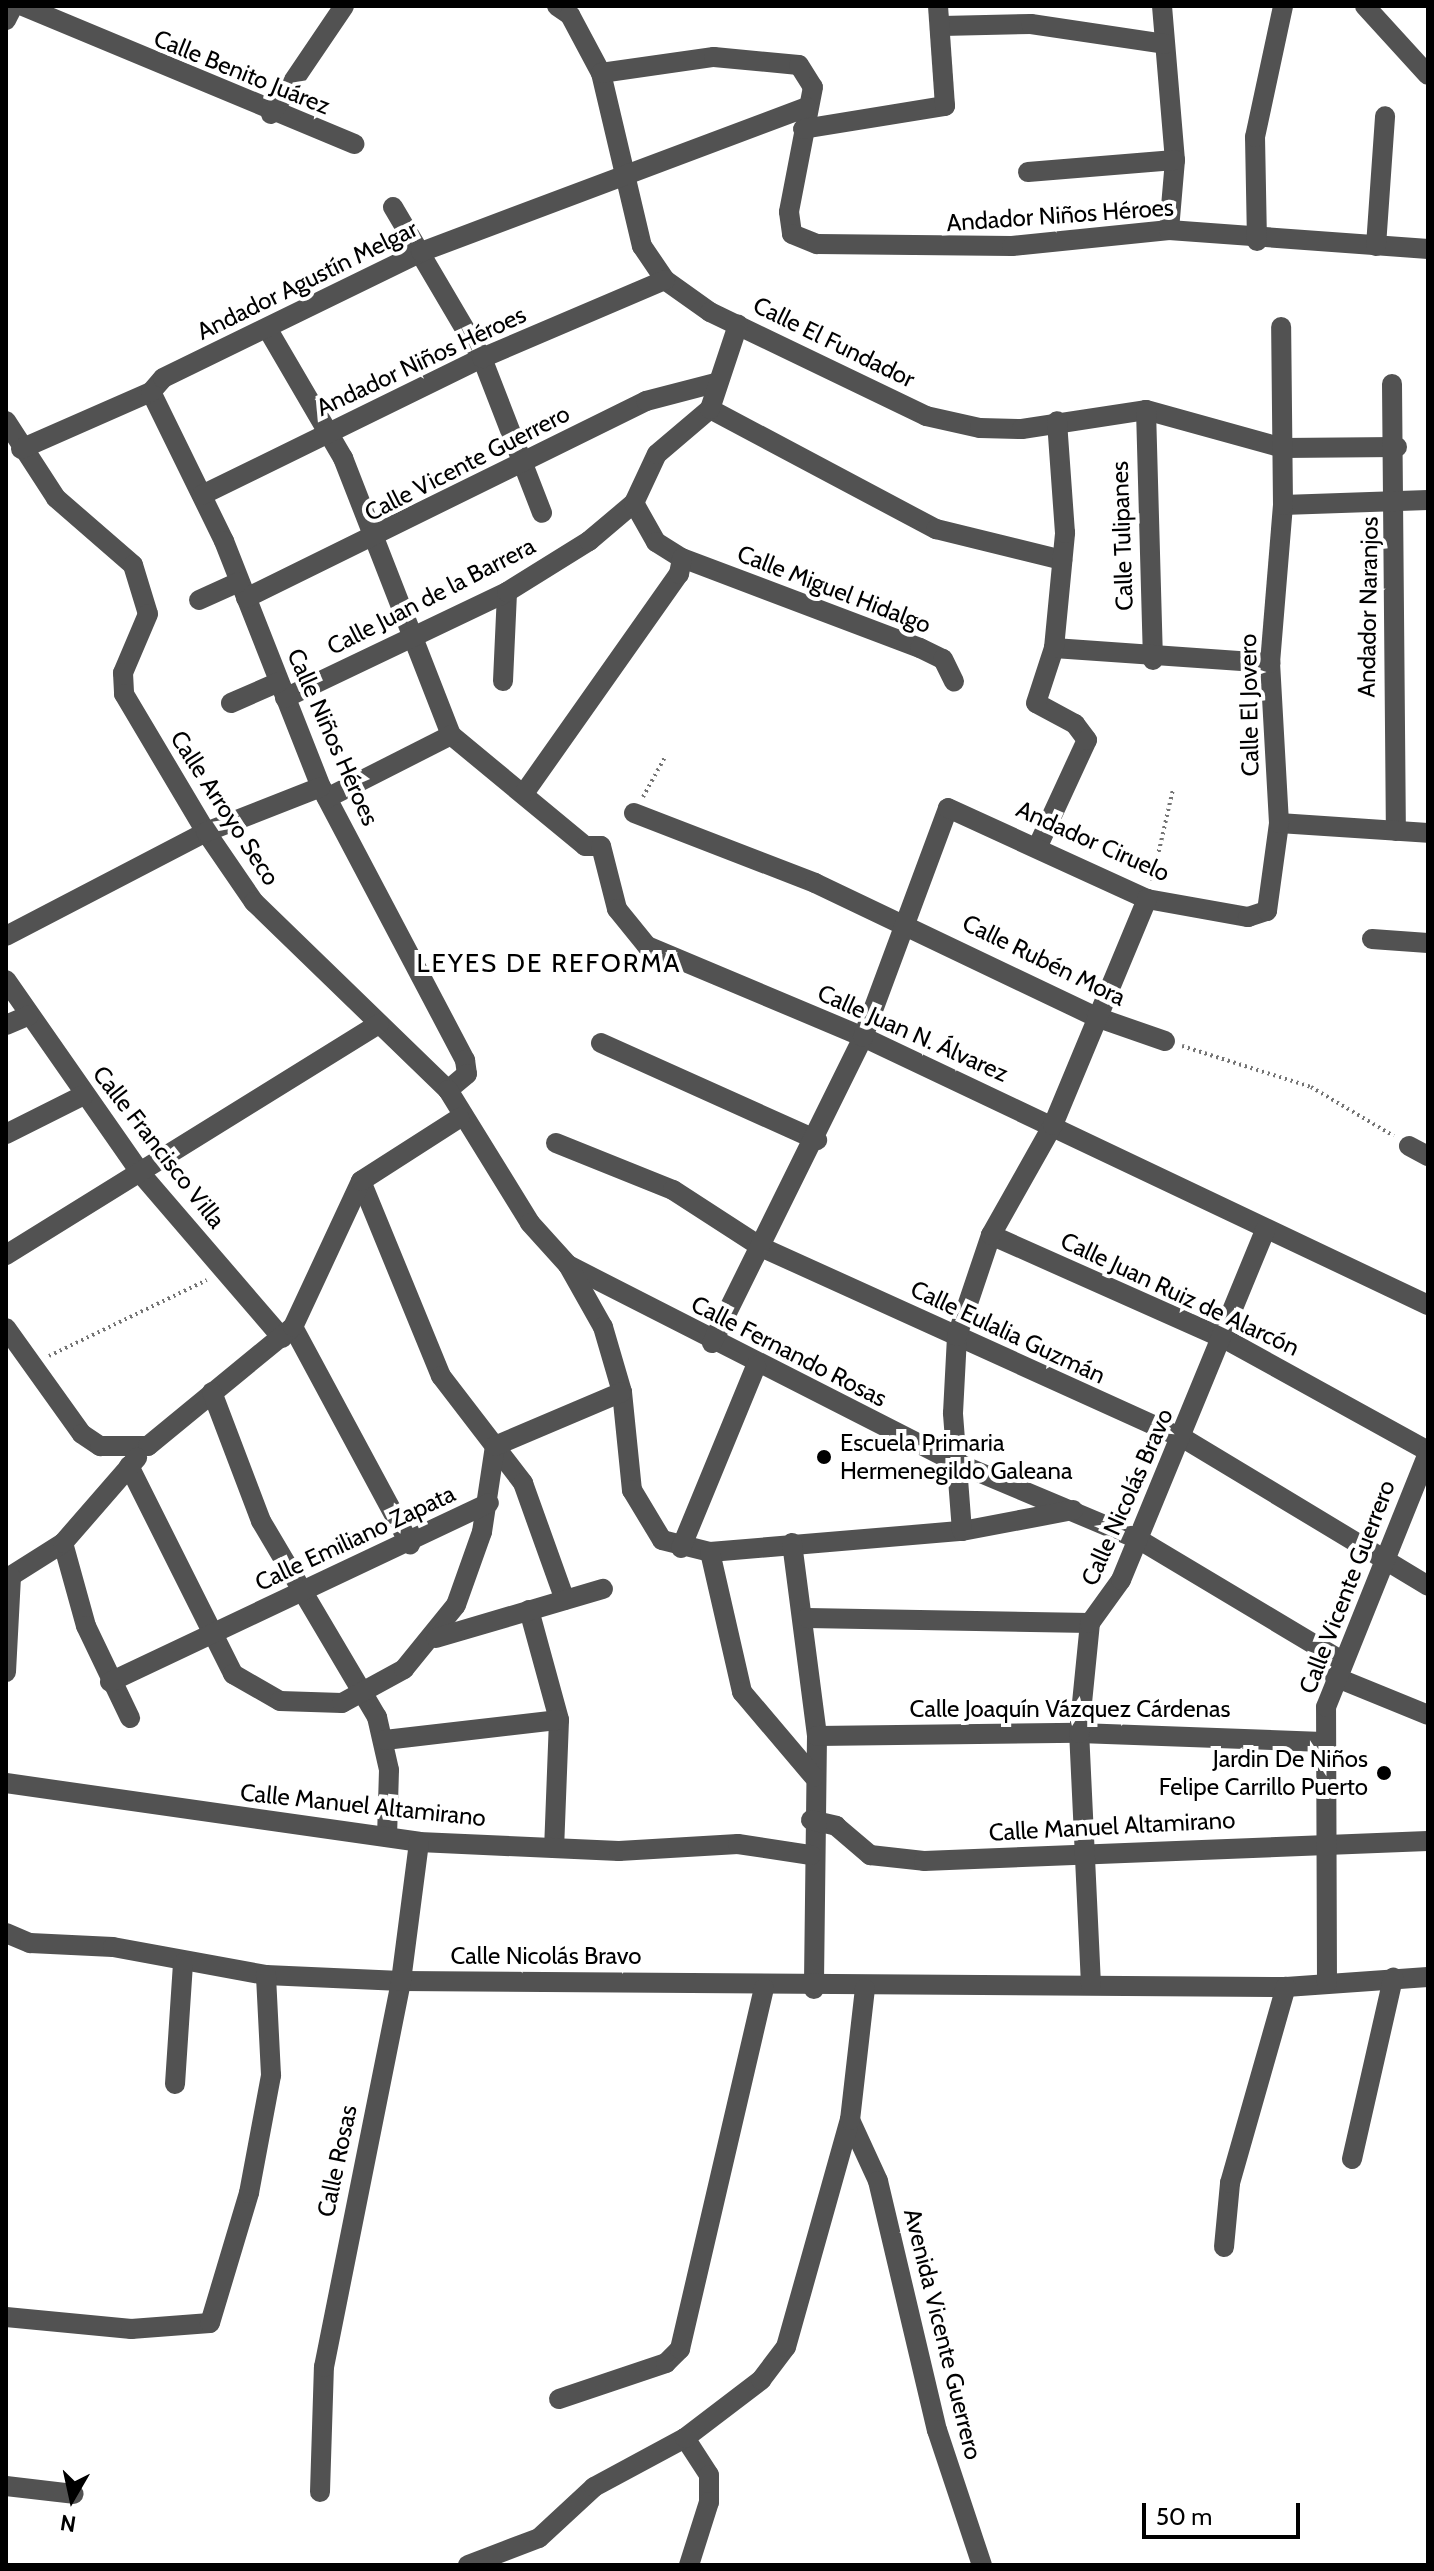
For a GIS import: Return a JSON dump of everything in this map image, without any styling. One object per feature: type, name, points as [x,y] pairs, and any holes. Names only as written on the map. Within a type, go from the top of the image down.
[{"type":"street","points":[[6,20],[13,6]]},
{"type":"street","name":"Calle Benito Juárez","points":[[23,6],[271,114],[354,144]]},
{"type":"street","points":[[271,114],[344,6]]},
{"type":"street","points":[[1162,6],[1175,160],[1169,230]]},
{"type":"street","points":[[1257,241],[1255,137],[1283,6]]},
{"type":"street","points":[[1365,6],[1428,75]]},
{"type":"street","name":"Calle El Fundador","points":[[567,9],[601,73],[642,246],[665,280],[738,325],[926,416],[994,428],[1146,410],[1283,448],[1397,447]]},
{"type":"street","points":[[601,73],[634,64],[763,59],[799,65],[813,87],[803,129],[945,106],[940,16],[1031,24],[1165,44]]},
{"type":"street","name":"Andador Agustín Melgar","points":[[21,449],[151,392],[163,378],[421,252],[807,107]]},
{"type":"street","points":[[1376,246],[1385,116]]},
{"type":"street","name":"Andador Niños Héroes","points":[[803,129],[792,234],[817,244],[933,249],[1169,230],[1257,241],[1428,249]]},
{"type":"street","points":[[1028,172],[1175,160]]},
{"type":"street","name":"Calle Juan de la Barrera","points":[[393,207],[482,358],[542,513]]},
{"type":"street","name":"Andador Niños Héroes","points":[[202,495],[482,358],[665,280]]},
{"type":"street","points":[[634,503],[657,454],[710,409],[715,383],[738,325]]},
{"type":"street","name":"Calle El Jovero","points":[[1267,911],[1279,823],[1270,663],[1283,505],[1281,327]]},
{"type":"street","points":[[6,936],[206,832],[324,792],[451,735],[370,541],[330,432],[267,328]]},
{"type":"street","name":"Calle Vicente Guerrero","points":[[199,600],[243,590],[370,541],[646,401],[715,383]]},
{"type":"street","name":"Andador Naranjos","points":[[1392,384],[1397,447],[1396,831]]},
{"type":"street","name":"Calle Niños Héroes","points":[[151,392],[202,495],[324,792],[465,1060],[467,1074],[448,1090]]},
{"type":"street","points":[[710,409],[936,529],[1062,560]]},
{"type":"street","name":"Calle Tulipanes","points":[[1146,410],[1153,660]]},
{"type":"street","name":"Calle Arroyo Seco","points":[[6,421],[21,449],[56,498],[133,565],[148,614],[123,673],[124,694],[206,832],[254,902],[448,1090],[459,1118],[568,1265],[603,1327],[622,1392],[632,1490],[648,1527],[681,1548],[710,1552],[792,1543]]},
{"type":"street","points":[[1037,848],[1087,740],[1075,724],[1036,703],[1054,648],[1062,560],[1057,421]]},
{"type":"street","points":[[1283,505],[1428,500]]},
{"type":"street","name":"Calle Juan de la Barrera","points":[[231,703],[282,690],[507,592],[634,503]]},
{"type":"street","name":"Calle Miguel Hidalgo","points":[[634,503],[656,542],[682,558],[920,648],[943,659],[954,682]]},
{"type":"street","points":[[525,792],[679,574],[682,558]]},
{"type":"street","points":[[503,681],[507,592]]},
{"type":"street","points":[[1054,648],[1153,660],[1270,663]]},
{"type":"street","name":"Calle Juan N. Álvarez","points":[[451,735],[525,792],[585,846],[601,846],[617,909],[647,946],[863,1037],[1428,1305]]},
{"type":"street","name":"Andador Ciruelo","points":[[909,923],[948,808],[1147,899],[1248,917],[1267,911]]},
{"type":"street","name":"Calle Rubén Mora","points":[[634,813],[909,923],[1096,1017],[1165,1041]]},
{"type":"street","points":[[1279,823],[1428,833]]},
{"type":"street","points":[[962,1531],[957,1463],[957,1336],[991,1235],[1053,1125],[1147,899]]},
{"type":"street","points":[[712,1343],[817,1140],[909,923]]},
{"type":"street","points":[[1372,939],[1428,943]]},
{"type":"street","name":"Calle Francisco Villa","points":[[6,980],[142,1175],[223,1271],[287,1332],[410,1544]]},
{"type":"street","points":[[6,1025],[29,1015]]},
{"type":"street","points":[[6,1255],[142,1175],[379,1024]]},
{"type":"street","points":[[601,1043],[817,1140]]},
{"type":"street","points":[[6,1134],[84,1095]]},
{"type":"street","points":[[6,1672],[9,1578],[63,1543],[148,1446],[287,1332],[361,1181],[459,1118]]},
{"type":"street","name":"Calle Eulalia Guzmán","points":[[556,1143],[673,1190],[761,1247],[1183,1438],[1382,1564],[1428,1586]]},
{"type":"street","points":[[1409,1146],[1428,1156]]},
{"type":"street","points":[[361,1181],[441,1376],[523,1483],[565,1600]]},
{"type":"street","name":"Calle Nicolás Bravo","points":[[1091,1985],[1079,1733],[1090,1623],[1109,1602],[1138,1539],[1225,1339],[1266,1229]]},
{"type":"street","name":"Calle Juan Ruiz de Alarcón","points":[[991,1235],[1225,1339],[1428,1452]]},
{"type":"street","name":"Calle Arroyo Seco","points":[[568,1265],[616,1291]]},
{"type":"street","name":"Calle Fernando Rosas","points":[[616,1291],[756,1366],[957,1463],[1138,1539],[1338,1669],[1428,1715]]},
{"type":"street","points":[[6,1328],[82,1434],[100,1446],[148,1446]]},
{"type":"street","points":[[681,1548],[756,1366]]},
{"type":"street","points":[[212,1392],[235,1464],[299,1590],[364,1697],[385,1740],[387,1837]]},
{"type":"street","points":[[495,1446],[622,1392]]},
{"type":"street","name":"Calle Emiliano Zapata","points":[[110,1682],[211,1637],[299,1590],[410,1544],[489,1503],[495,1446]]},
{"type":"street","name":"Calle Vicente Guerrero","points":[[1327,1983],[1328,1840],[1323,1742],[1338,1669],[1428,1452]]},
{"type":"street","points":[[129,1466],[211,1637],[233,1674],[260,1694],[321,1705],[364,1697],[436,1638],[461,1592],[489,1503]]},
{"type":"street","points":[[814,1989],[811,1820],[817,1736],[807,1618],[792,1543],[962,1531],[1073,1510]]},
{"type":"street","points":[[63,1543],[110,1682],[130,1718]]},
{"type":"street","points":[[710,1552],[742,1692],[814,1777]]},
{"type":"street","points":[[436,1638],[603,1589]]},
{"type":"street","points":[[529,1610],[559,1720],[554,1848]]},
{"type":"street","points":[[807,1618],[1090,1623]]},
{"type":"street","points":[[385,1740],[559,1720]]},
{"type":"street","name":"Calle Joaquín Vázquez Cárdenas","points":[[817,1736],[1079,1733],[1323,1742]]},
{"type":"street","name":"Calle Manuel Altamirano","points":[[6,1783],[419,1842],[554,1848],[738,1844],[811,1855]]},
{"type":"street","name":"Calle Manuel Altamirano","points":[[811,1820],[836,1826],[870,1855],[890,1860],[1087,1854],[1328,1840],[1428,1841]]},
{"type":"street","name":"Calle Rosas","points":[[320,2492],[326,2354],[401,1981],[419,1842]]},
{"type":"street","name":"Calle Nicolás Bravo","points":[[6,1933],[30,1943],[113,1947],[183,1963],[266,1975],[401,1981],[865,1989],[1091,1985],[1286,1987],[1428,1977]]},
{"type":"street","points":[[175,2084],[183,1963]]},
{"type":"street","points":[[6,2317],[131,2329],[210,2323],[249,2193],[271,2075],[266,1975]]},
{"type":"street","points":[[1352,2159],[1393,1978]]},
{"type":"street","points":[[1224,2247],[1230,2183],[1286,1987]]},
{"type":"street","points":[[559,2399],[666,2363],[680,2349],[764,1989]]},
{"type":"street","points":[[468,2565],[539,2538],[594,2487],[685,2438],[761,2380],[786,2347],[850,2120],[865,1989]]},
{"type":"street","name":"Avenida Vicente Guerrero","points":[[850,2120],[878,2181],[937,2430],[983,2564]]},
{"type":"street","points":[[685,2438],[709,2475],[709,2502],[689,2565]]},
{"type":"street","points":[[6,2486],[74,2494]]},
{"type":"path","points":[[1147,899],[1173,789]]},
{"type":"path","points":[[1165,1041],[1311,1087],[1409,1146]]},
{"type":"path","points":[[32,1364],[223,1271]]},
{"type":"place","name":"Escuela Primaria Hermenegildo Galeana","points":[[824,1457]]},
{"type":"place","name":"Jardin De Niños Felipe Carrillo Puerto","points":[[1384,1773]]},
{"type":"district","name":"LEYES DE REFORMA","points":[[549,964]]}]
